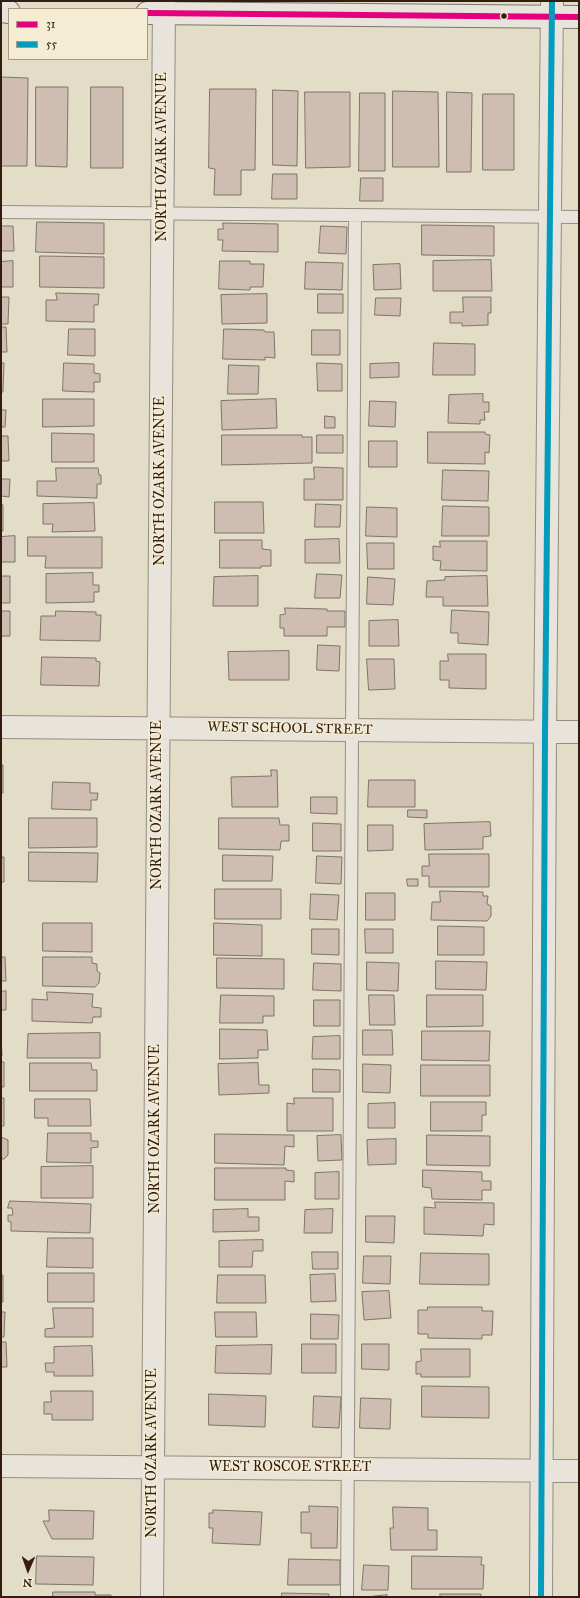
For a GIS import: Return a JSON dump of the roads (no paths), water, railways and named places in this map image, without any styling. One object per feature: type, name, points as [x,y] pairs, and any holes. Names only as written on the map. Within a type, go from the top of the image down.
[{"type":"street","points":[[158,9],[552,9],[579,17]]},
{"type":"street","name":"NORTH OZARK AVENUE","points":[[152,1597],[163,213],[158,9]]},
{"type":"street","points":[[541,1597],[545,732],[552,9]]},
{"type":"street","name":"WEST SCHOOL STREET","points":[[1,727],[579,732]]},
{"type":"street","name":"WEST ROSCOE STREET","points":[[1,1466],[579,1471]]},
{"type":"lane","points":[[1,212],[579,217]]},
{"type":"lane","points":[[347,1597],[355,215]]}]
